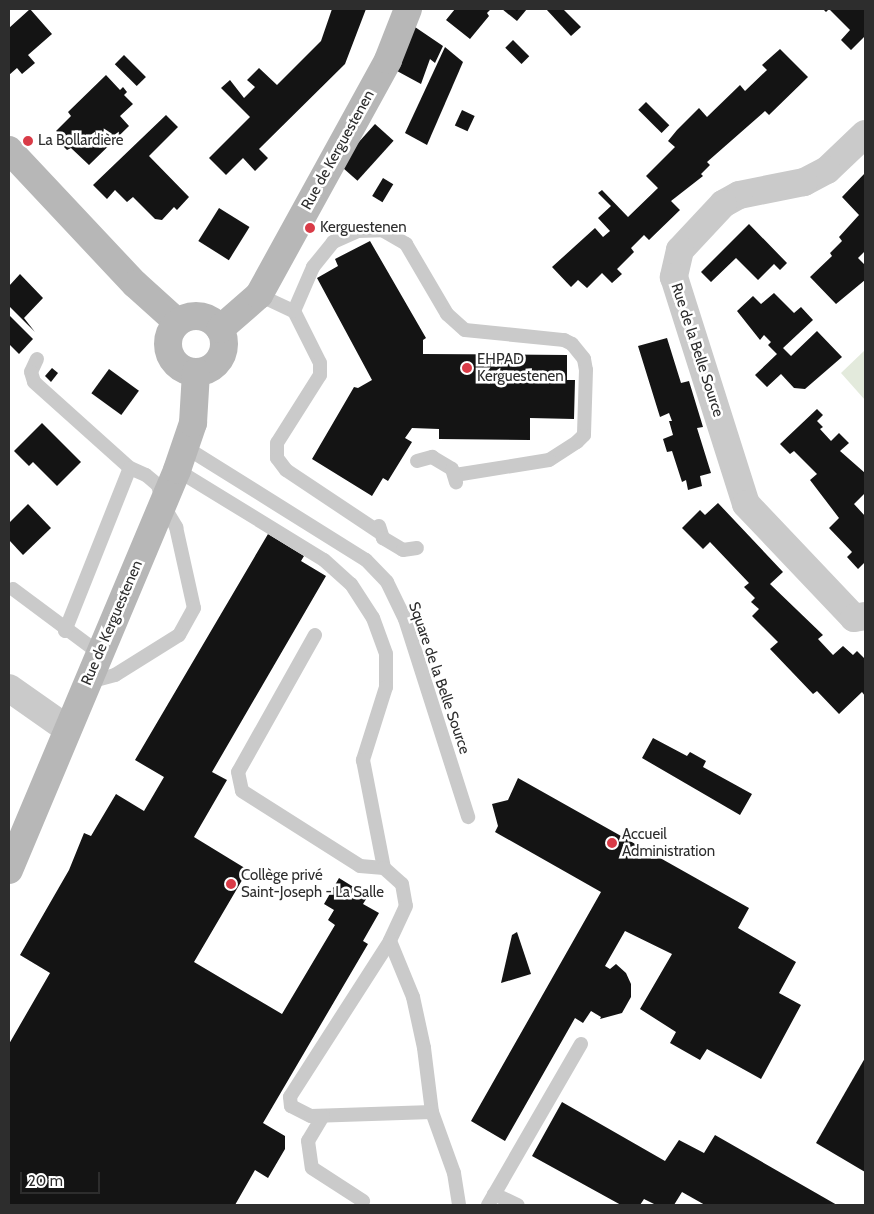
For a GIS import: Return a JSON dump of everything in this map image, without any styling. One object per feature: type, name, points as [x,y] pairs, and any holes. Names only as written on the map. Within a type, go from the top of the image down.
[{"type":"main road","name":"Rue de Kerguestenen","points":[[220,329],[258,295],[388,60],[408,9]]},
{"type":"main road","points":[[9,150],[135,284],[177,322]]},
{"type":"main road","points":[[185,317],[204,317],[220,329],[224,348],[220,358],[210,368],[196,372],[184,370],[169,354],[168,337],[177,322],[185,317]]},
{"type":"main road","name":"Rue de Kerguestenen","points":[[9,870],[66,728],[163,505],[181,459],[193,423],[196,372]]},
{"type":"street","name":"Rue de la Belle Source","points":[[865,134],[827,170],[804,182],[739,195],[723,204],[680,250],[674,277],[746,504],[854,618],[865,616]]},
{"type":"street","points":[[9,688],[66,728]]},
{"type":"lane","points":[[294,312],[313,267],[333,242],[358,230],[382,230],[406,244],[447,314],[465,330],[564,340],[572,344],[584,359],[586,370],[584,435],[577,442],[549,460],[456,478],[432,457],[417,461]]},
{"type":"lane","points":[[258,295],[294,312],[319,359],[321,371],[277,444],[278,458],[286,470],[379,529],[383,538],[403,550],[417,548]]},
{"type":"lane","points":[[38,359],[32,372],[34,382],[130,468],[146,474],[158,485],[163,505],[176,527],[194,608],[179,635],[115,675],[86,683]]},
{"type":"lane","points":[[181,459],[324,560],[351,584],[373,618],[386,654],[386,687],[364,760],[384,868]]},
{"type":"lane","name":"Square de la Belle Source","points":[[181,459],[366,560],[387,582],[405,619],[468,817]]},
{"type":"lane","points":[[65,630],[130,468]]},
{"type":"lane","points":[[13,589],[65,630],[99,653]]},
{"type":"lane","points":[[315,635],[238,772],[242,791],[360,866],[384,868],[402,884],[406,906],[390,941],[290,1097],[291,1106],[311,1116],[432,1112]]},
{"type":"lane","points":[[390,941],[413,997],[424,1048],[432,1112],[454,1173],[459,1205]]},
{"type":"lane","points":[[518,1205],[491,1200],[582,1044]]},
{"type":"lane","points":[[323,1116],[308,1141],[312,1168],[363,1201]]},
{"type":"shaded area","points":[[865,350],[865,400],[841,373]]},
{"type":"building","points":[[30,9],[52,34],[28,55],[35,63],[22,74],[17,68],[9,75],[9,28]]},
{"type":"building","points":[[332,9],[366,9],[345,64],[259,149],[268,158],[255,171],[243,158],[226,175],[209,158],[250,117],[221,88],[230,80],[244,98],[255,87],[247,80],[259,68],[277,85],[321,41]]},
{"type":"building","points":[[455,9],[491,9],[487,13],[489,16],[470,39],[446,20]]},
{"type":"building","points":[[502,9],[527,9],[517,21]]},
{"type":"building","points":[[546,9],[563,9],[581,27],[571,36]]},
{"type":"building","points":[[829,9],[865,9],[865,36],[851,50],[841,40],[850,30]]},
{"type":"building","points":[[415,27],[443,46],[435,63],[430,59],[421,84],[397,71]]},
{"type":"building","points":[[513,40],[529,56],[521,64],[505,48]]},
{"type":"building","points":[[445,47],[463,62],[427,145],[405,133]]},
{"type":"building","points":[[780,49],[808,77],[769,115],[765,111],[707,162],[710,165],[701,174],[703,176],[671,201],[680,210],[649,240],[644,235],[631,248],[634,252],[617,269],[622,274],[612,283],[602,273],[587,288],[578,280],[571,287],[552,267],[595,228],[603,237],[610,231],[598,218],[611,206],[598,193],[602,190],[628,217],[658,188],[646,176],[675,147],[668,141],[677,130],[699,108],[707,117],[740,85],[745,91],[767,70],[762,65]]},
{"type":"building","points":[[124,55],[146,77],[137,86],[115,64]]},
{"type":"building","points":[[106,75],[120,90],[123,87],[127,92],[124,95],[133,104],[120,116],[129,126],[89,165],[71,148],[67,150],[63,146],[67,142],[56,131],[71,116],[68,112]]},
{"type":"building","points":[[646,102],[669,125],[662,133],[638,110]]},
{"type":"building","points":[[462,110],[475,116],[468,131],[455,125]]},
{"type":"building","points":[[166,115],[178,127],[149,156],[189,197],[177,210],[174,207],[162,220],[155,219],[133,197],[127,202],[115,190],[107,199],[93,185]]},
{"type":"building","points":[[375,124],[394,141],[357,181],[339,164]]},
{"type":"building","points":[[865,173],[865,251],[858,258],[865,265],[865,280],[836,304],[810,277],[832,256],[830,253],[842,241],[839,237],[859,215],[842,197]]},
{"type":"building","points":[[383,178],[393,184],[382,202],[372,196]]},
{"type":"building","points":[[219,208],[250,227],[229,260],[198,241]]},
{"type":"building","points":[[749,224],[787,263],[780,270],[774,264],[758,280],[736,258],[711,282],[701,272]]},
{"type":"building","name":"EHPAD Kerguestenen","points":[[370,241],[426,338],[423,340],[423,354],[567,355],[567,380],[575,380],[574,419],[530,418],[530,440],[439,439],[439,429],[412,428],[405,438],[412,442],[388,481],[383,478],[372,496],[312,459],[354,387],[358,388],[372,380],[317,278],[338,266],[335,259]]},
{"type":"building","points":[[20,274],[43,298],[24,318],[35,332],[9,306],[9,286]]},
{"type":"building","points":[[774,293],[794,313],[801,307],[813,320],[783,348],[791,356],[817,331],[842,357],[805,389],[794,388],[781,374],[767,387],[755,375],[777,354],[768,345],[771,342],[764,335],[760,340],[737,311],[753,296],[761,304]]},
{"type":"building","points":[[9,315],[33,339],[19,354],[9,344]]},
{"type":"building","points":[[667,338],[681,383],[689,381],[703,427],[697,428],[711,473],[700,476],[702,486],[688,490],[686,480],[682,482],[672,451],[667,452],[663,439],[673,435],[669,421],[672,421],[669,413],[660,417],[638,346]]},
{"type":"building","points":[[52,368],[58,373],[51,382],[45,376]]},
{"type":"building","points":[[109,369],[139,391],[121,415],[91,393]]},
{"type":"building","points":[[817,409],[823,415],[817,421],[823,427],[820,429],[831,441],[839,433],[849,443],[840,451],[865,473],[865,493],[854,504],[865,516],[865,562],[858,569],[847,557],[852,552],[829,528],[839,518],[810,480],[817,474],[794,451],[790,454],[780,444]]},
{"type":"building","points":[[42,423],[81,462],[57,486],[33,462],[29,466],[14,451]]},
{"type":"building","points":[[718,503],[783,572],[770,584],[823,635],[818,639],[833,655],[843,646],[853,655],[857,651],[865,659],[865,696],[862,692],[839,714],[817,691],[813,694],[770,649],[778,642],[752,616],[759,609],[751,602],[755,598],[744,587],[749,583],[710,542],[703,549],[682,528],[700,510],[705,515]]},
{"type":"building","points":[[28,504],[51,528],[23,555],[9,540],[9,523]]},
{"type":"building","points":[[268,534],[304,556],[301,561],[326,576],[212,772],[227,780],[194,837],[248,870],[194,962],[282,1014],[335,925],[328,920],[334,910],[324,904],[339,878],[368,896],[363,904],[379,913],[363,941],[368,944],[263,1123],[285,1136],[285,1149],[268,1178],[255,1170],[235,1205],[9,1205],[9,1044],[50,973],[20,955],[69,870],[84,833],[91,836],[116,794],[144,811],[164,777],[135,760]]},
{"type":"building","points":[[653,738],[687,756],[690,752],[706,761],[703,767],[752,794],[740,815],[642,758]]},
{"type":"building","points":[[518,778],[749,908],[738,928],[796,962],[779,993],[801,1005],[761,1079],[707,1049],[700,1060],[670,1043],[676,1032],[640,1009],[672,954],[625,931],[605,966],[610,969],[616,964],[626,973],[631,984],[631,997],[622,1013],[600,1019],[601,1017],[591,1011],[583,1023],[575,1018],[505,1141],[471,1121],[601,892],[495,832],[498,826],[492,804],[508,800]]},
{"type":"building","points":[[517,932],[531,974],[501,983],[512,935]]},
{"type":"building","points":[[865,1058],[865,1172],[816,1143]]},
{"type":"building","points":[[562,1102],[665,1161],[679,1140],[704,1153],[715,1135],[837,1205],[705,1205],[682,1192],[674,1205],[656,1205],[644,1199],[640,1205],[621,1205],[532,1156]]},
{"type":"place","name":"La Bollardière","points":[[28,141]]},
{"type":"place","name":"Kerguestenen","points":[[310,228]]},
{"type":"place","name":"EHPAD Kerguestenen","points":[[467,368]]},
{"type":"place","name":"Accueil Administration","points":[[612,843]]},
{"type":"place","name":"Collège privé Saint-Joseph - La Salle","points":[[231,884]]}]
